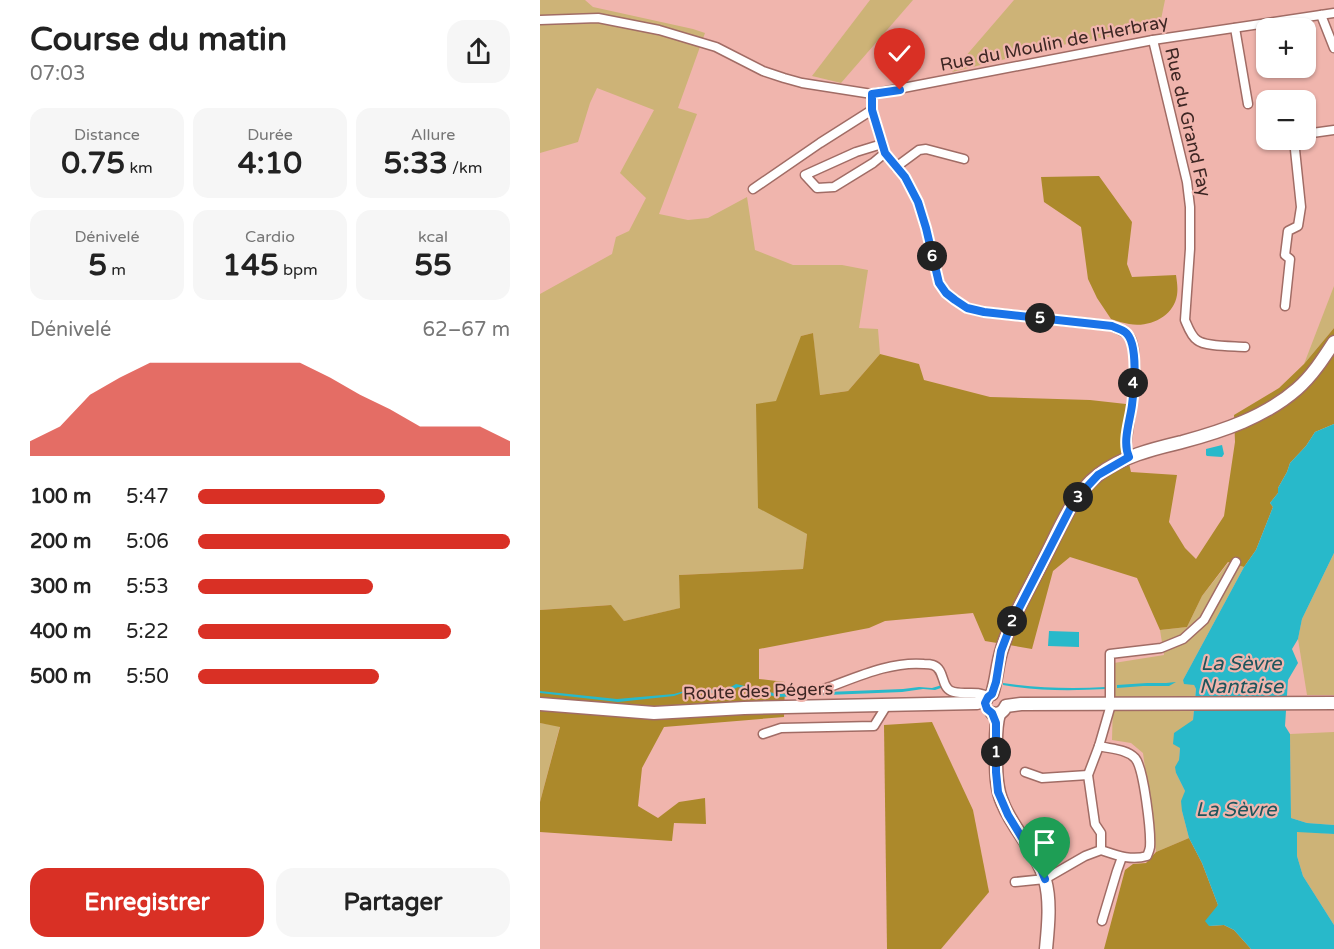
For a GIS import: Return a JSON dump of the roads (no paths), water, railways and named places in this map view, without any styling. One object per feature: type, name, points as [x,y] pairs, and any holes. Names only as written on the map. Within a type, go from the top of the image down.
[{"type":"street","name":"Rue du Moulin de l'Herbray","points":[[540,20],[598,18],[659,30],[716,47],[763,71],[784,78],[872,94],[1153,39],[1334,13]]},
{"type":"street","points":[[1321,15],[1334,48]]},
{"type":"street","points":[[1235,28],[1248,104]]},
{"type":"street","name":"Rue du Grand Fay","points":[[1153,39],[1188,182],[1190,249],[1185,320],[1197,340],[1204,344],[1245,347]]},
{"type":"street","points":[[872,94],[872,110],[883,148],[905,177],[918,202],[939,283],[946,293],[967,308],[984,312],[1112,326],[1126,332],[1132,341],[1134,355],[1132,403],[1126,452],[1129,457]]},
{"type":"street","points":[[753,189],[872,110]]},
{"type":"street","points":[[1316,132],[1334,130]]},
{"type":"street","points":[[883,148],[873,163],[834,187],[817,188],[805,175],[856,152],[883,148]]},
{"type":"street","points":[[896,166],[919,150],[926,149],[964,159]]},
{"type":"street","points":[[1285,306],[1290,259],[1285,255],[1288,231],[1298,226],[1301,207],[1295,150]]},
{"type":"street","points":[[1046,949],[1048,908],[1045,879],[1008,815],[998,792],[993,703],[1001,651],[1012,622],[1071,507],[1098,475],[1129,457],[1213,433],[1263,412],[1299,388],[1334,342]]},
{"type":"street","points":[[1101,850],[1101,833],[1095,824],[1088,775],[1099,746],[1110,704],[1110,654],[1161,648],[1183,639],[1204,620],[1236,562]]},
{"type":"street","points":[[824,689],[911,663],[933,665],[940,670],[947,688],[952,692],[983,694],[993,703]]},
{"type":"street","name":"Route des Pégers","points":[[540,704],[654,713],[744,708],[993,703],[1334,703]]},
{"type":"street","points":[[763,734],[781,728],[874,726],[887,705]]},
{"type":"street","points":[[1015,882],[1045,879],[1085,856],[1101,850],[1122,857],[1147,856],[1150,850],[1150,831],[1137,761],[1128,753],[1099,746]]},
{"type":"street","points":[[1025,772],[1042,778],[1088,775]]},
{"type":"street","points":[[1102,921],[1122,857]]},
{"type":"water","points":[[1334,424],[1334,553],[1302,619],[1298,639],[1292,649],[1298,663],[1288,680],[1285,726],[1290,734],[1291,818],[1307,823],[1334,825],[1334,834],[1297,832],[1297,856],[1303,876],[1334,925],[1334,949],[1251,949],[1234,930],[1224,925],[1209,926],[1205,921],[1218,905],[1202,863],[1189,838],[1182,811],[1181,801],[1185,791],[1176,773],[1175,767],[1179,760],[1180,748],[1173,744],[1174,733],[1193,720],[1196,689],[1194,685],[1184,684],[1183,680],[1244,567],[1256,550],[1273,507],[1270,503],[1278,493],[1278,488],[1290,463],[1315,432]]},
{"type":"water","points":[[1222,445],[1224,454],[1222,457],[1206,455],[1206,449]]},
{"type":"water","points":[[1049,631],[1079,632],[1079,647],[1048,646]]},
{"type":"water","points":[[1176,682],[1169,686],[1117,688],[1117,685]]},
{"type":"water","points":[[1003,683],[1054,688],[1106,687],[1106,689],[1041,689],[1003,685]]},
{"type":"water","points":[[736,684],[777,694],[932,688],[942,685],[944,687],[935,690],[902,692],[777,697],[738,687],[722,694],[688,691],[674,696],[618,702],[540,693],[540,691],[617,699],[674,694],[691,689],[724,691]]},
{"type":"water label","name":"La Sèvre Nantaise","points":[[1241,674]]},
{"type":"water label","name":"La Sèvre","points":[[1236,809]]}]
